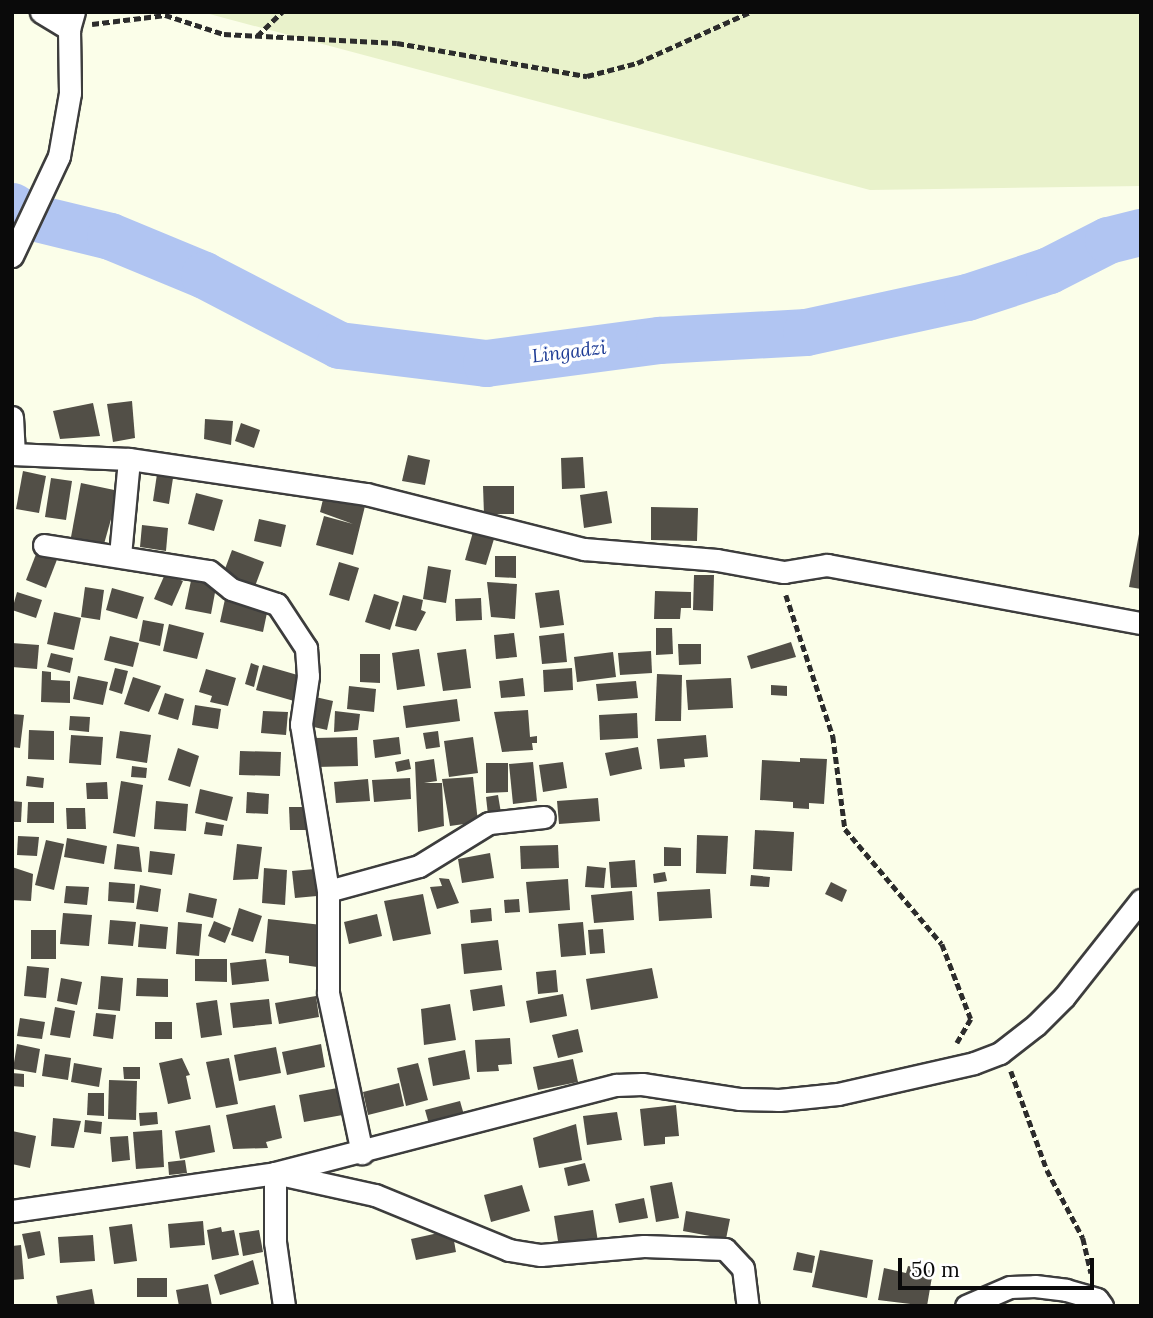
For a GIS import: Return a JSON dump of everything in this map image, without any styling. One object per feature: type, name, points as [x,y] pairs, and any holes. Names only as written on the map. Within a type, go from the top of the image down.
[{"type":"street","points":[[12,256],[59,156],[70,93],[72,21],[41,12]]},
{"type":"street","points":[[12,417],[13,454],[129,459],[366,494],[584,549],[717,560],[783,572],[827,565],[1141,623]]},
{"type":"street","points":[[120,555],[129,459]]},
{"type":"street","points":[[44,545],[209,571],[231,589],[277,604],[285,611],[306,648],[308,664],[301,724],[328,891],[328,993],[362,1153]]},
{"type":"street","points":[[328,891],[419,866],[489,823],[544,817]]},
{"type":"street","points":[[12,1211],[275,1173],[362,1153],[615,1085],[779,1100],[838,1094],[941,1072],[1000,1053],[1064,997],[1141,900]]},
{"type":"street","points":[[275,1173],[275,1242],[284,1306]]},
{"type":"street","points":[[275,1173],[375,1195],[509,1250],[541,1255],[644,1246],[725,1248],[743,1268],[748,1306]]},
{"type":"street","points":[[966,1306],[1010,1287],[1035,1286],[1099,1303]]},
{"type":"path","points":[[257,36],[282,12]]},
{"type":"path","points":[[72,21],[132,15],[165,15],[224,34],[397,43],[587,76],[638,63],[750,12]]},
{"type":"path","points":[[783,572],[786,597],[833,736],[845,830],[942,944],[960,981],[971,1019],[941,1072]]},
{"type":"path","points":[[1000,1053],[1032,1118],[1047,1170],[1083,1238],[1099,1303]]},
{"type":"green space","points":[[202,12],[1141,12],[1141,186],[870,190]]},
{"type":"building","points":[[132,401],[135,438],[113,442],[107,404]]},
{"type":"building","points":[[93,403],[100,436],[60,439],[53,411]]},
{"type":"building","points":[[205,419],[233,421],[231,445],[204,439]]},
{"type":"building","points":[[241,423],[260,430],[254,448],[235,441]]},
{"type":"building","points":[[408,455],[430,460],[425,485],[402,481]]},
{"type":"building","points":[[583,457],[585,488],[562,489],[561,458]]},
{"type":"building","points":[[23,471],[46,476],[39,513],[16,509]]},
{"type":"building","points":[[157,474],[173,478],[169,504],[153,501]]},
{"type":"building","points":[[51,478],[72,481],[66,520],[45,517]]},
{"type":"building","points":[[81,483],[119,491],[104,544],[71,537]]},
{"type":"building","points":[[483,486],[514,486],[514,514],[484,514]]},
{"type":"building","points":[[607,491],[612,523],[584,528],[580,495]]},
{"type":"building","points":[[196,493],[223,500],[214,531],[188,524]]},
{"type":"building","points":[[324,495],[366,502],[353,555],[316,545],[324,516],[353,524],[320,512]]},
{"type":"building","points":[[651,507],[698,508],[697,541],[651,540]]},
{"type":"building","points":[[259,519],[286,525],[281,547],[254,541]]},
{"type":"building","points":[[142,525],[168,528],[166,551],[140,547]]},
{"type":"building","points":[[473,532],[494,539],[486,565],[465,560]]},
{"type":"building","points":[[1141,534],[1141,589],[1129,587]]},
{"type":"building","points":[[38,549],[58,557],[46,588],[26,580]]},
{"type":"building","points":[[232,550],[264,562],[254,589],[222,577]]},
{"type":"building","points":[[495,556],[516,556],[516,578],[495,577]]},
{"type":"building","points":[[339,562],[359,568],[349,601],[329,595]]},
{"type":"building","points":[[428,566],[451,570],[446,603],[423,599]]},
{"type":"building","points":[[165,574],[183,581],[172,606],[154,599]]},
{"type":"building","points":[[694,575],[714,575],[713,611],[693,610]]},
{"type":"building","points":[[192,576],[217,582],[211,614],[185,609]]},
{"type":"building","points":[[487,582],[517,584],[515,619],[491,617]]},
{"type":"building","points":[[85,587],[104,590],[100,620],[81,617]]},
{"type":"building","points":[[112,588],[144,597],[137,619],[106,610]]},
{"type":"building","points":[[559,590],[564,625],[540,628],[535,593]]},
{"type":"building","points":[[655,591],[691,592],[691,608],[681,608],[680,619],[654,619]]},
{"type":"building","points":[[17,592],[42,600],[36,618],[12,610]]},
{"type":"building","points":[[374,594],[399,602],[390,630],[365,622]]},
{"type":"building","points":[[403,595],[423,600],[421,610],[426,612],[416,631],[395,626]]},
{"type":"building","points":[[481,598],[482,620],[456,621],[455,599]]},
{"type":"building","points":[[225,599],[268,608],[263,632],[220,622]]},
{"type":"building","points":[[54,612],[81,618],[74,650],[47,644]]},
{"type":"building","points":[[143,620],[164,624],[160,646],[139,641]]},
{"type":"building","points":[[169,624],[204,633],[197,659],[163,651]]},
{"type":"building","points":[[656,628],[672,628],[673,654],[656,655]]},
{"type":"building","points":[[514,633],[517,657],[496,659],[494,635]]},
{"type":"building","points":[[564,633],[567,662],[542,664],[539,636]]},
{"type":"building","points":[[110,636],[139,643],[133,667],[104,660]]},
{"type":"building","points":[[791,642],[796,657],[751,669],[747,656]]},
{"type":"building","points":[[12,643],[39,645],[37,669],[12,667]]},
{"type":"building","points":[[678,644],[701,644],[701,664],[679,665]]},
{"type":"building","points":[[419,649],[425,686],[397,690],[392,653]]},
{"type":"building","points":[[466,649],[471,688],[443,691],[437,653]]},
{"type":"building","points":[[651,651],[652,673],[620,675],[618,653]]},
{"type":"building","points":[[613,652],[616,677],[577,682],[574,657]]},
{"type":"building","points":[[51,653],[73,658],[70,673],[47,667]]},
{"type":"building","points":[[360,654],[380,654],[380,683],[360,682]]},
{"type":"building","points":[[251,663],[259,666],[254,687],[245,684]]},
{"type":"building","points":[[263,665],[301,676],[294,701],[256,690]]},
{"type":"building","points":[[115,668],[128,671],[122,694],[109,690]]},
{"type":"building","points":[[572,668],[573,690],[544,692],[543,670]]},
{"type":"building","points":[[206,669],[236,678],[228,706],[210,702],[212,696],[199,692]]},
{"type":"building","points":[[42,671],[51,672],[51,680],[70,681],[70,703],[41,702]]},
{"type":"building","points":[[657,674],[682,675],[681,721],[655,721]]},
{"type":"building","points":[[78,676],[108,682],[103,705],[73,699]]},
{"type":"building","points":[[133,677],[161,686],[149,712],[124,704]]},
{"type":"building","points":[[523,678],[525,696],[501,698],[499,681]]},
{"type":"building","points":[[731,678],[733,708],[688,710],[686,680]]},
{"type":"building","points":[[636,681],[638,698],[598,701],[596,684]]},
{"type":"building","points":[[771,685],[787,686],[787,696],[771,695]]},
{"type":"building","points":[[349,686],[376,689],[374,712],[347,709]]},
{"type":"building","points":[[165,693],[184,699],[178,720],[158,714]]},
{"type":"building","points":[[311,696],[333,701],[327,730],[305,725]]},
{"type":"building","points":[[457,699],[460,721],[406,728],[403,706]]},
{"type":"building","points":[[195,705],[221,709],[218,729],[192,725]]},
{"type":"building","points":[[528,710],[530,737],[537,736],[537,743],[532,743],[533,750],[502,752],[494,712]]},
{"type":"building","points":[[263,711],[288,712],[286,735],[261,733]]},
{"type":"building","points":[[335,711],[360,714],[358,730],[334,732]]},
{"type":"building","points":[[637,713],[638,738],[600,740],[599,715]]},
{"type":"building","points":[[12,714],[24,715],[20,748],[12,747]]},
{"type":"building","points":[[70,716],[90,717],[89,732],[69,730]]},
{"type":"building","points":[[29,730],[54,731],[54,760],[28,759]]},
{"type":"building","points":[[120,731],[151,735],[147,763],[116,758]]},
{"type":"building","points":[[438,731],[440,747],[426,749],[423,733]]},
{"type":"building","points":[[71,735],[103,737],[101,765],[69,763]]},
{"type":"building","points":[[706,735],[708,757],[684,759],[685,767],[660,769],[657,739]]},
{"type":"building","points":[[357,737],[358,766],[316,767],[315,738]]},
{"type":"building","points":[[399,737],[401,754],[375,758],[373,740]]},
{"type":"building","points":[[473,737],[478,773],[449,777],[444,741]]},
{"type":"building","points":[[638,747],[642,769],[610,776],[605,753]]},
{"type":"building","points":[[178,748],[199,756],[190,787],[168,780]]},
{"type":"building","points":[[240,751],[281,752],[280,776],[239,775]]},
{"type":"building","points":[[800,758],[827,759],[824,804],[809,803],[809,809],[793,808],[793,802],[760,800],[762,760],[800,762]]},
{"type":"building","points":[[409,759],[411,769],[397,772],[395,762]]},
{"type":"building","points":[[434,759],[437,781],[424,783],[442,783],[444,826],[418,832],[415,762]]},
{"type":"building","points":[[533,762],[537,801],[513,804],[509,764]]},
{"type":"building","points":[[563,762],[567,788],[543,792],[539,765]]},
{"type":"building","points":[[486,763],[508,763],[508,792],[486,793]]},
{"type":"building","points":[[132,766],[147,768],[146,778],[131,777]]},
{"type":"building","points":[[27,776],[44,778],[43,788],[26,786]]},
{"type":"building","points":[[473,777],[478,822],[450,826],[442,779]]},
{"type":"building","points":[[410,778],[411,799],[374,802],[372,780]]},
{"type":"building","points":[[368,779],[370,801],[336,803],[334,782]]},
{"type":"building","points":[[121,781],[143,785],[135,837],[113,833]]},
{"type":"building","points":[[107,782],[108,799],[87,799],[86,783]]},
{"type":"building","points":[[200,789],[233,797],[227,821],[195,813]]},
{"type":"building","points":[[247,792],[269,794],[268,814],[246,813]]},
{"type":"building","points":[[498,795],[501,813],[488,815],[486,797]]},
{"type":"building","points":[[598,798],[600,821],[559,824],[557,801]]},
{"type":"building","points":[[12,801],[22,802],[21,822],[12,822]]},
{"type":"building","points":[[156,801],[188,804],[186,831],[154,829]]},
{"type":"building","points":[[28,802],[54,802],[54,823],[27,823]]},
{"type":"building","points":[[289,807],[310,807],[311,830],[290,830]]},
{"type":"building","points":[[66,808],[85,808],[86,829],[67,829]]},
{"type":"building","points":[[206,822],[224,825],[222,836],[204,834]]},
{"type":"building","points":[[755,830],[794,832],[792,871],[753,869]]},
{"type":"building","points":[[697,835],[728,836],[726,874],[696,873]]},
{"type":"building","points":[[18,836],[39,837],[37,856],[17,855]]},
{"type":"building","points":[[67,838],[107,846],[104,864],[64,857]]},
{"type":"building","points":[[46,840],[64,844],[54,890],[35,885]]},
{"type":"building","points":[[117,844],[139,847],[142,872],[114,869]]},
{"type":"building","points":[[237,844],[262,847],[258,879],[233,880]]},
{"type":"building","points":[[558,845],[559,868],[521,869],[520,846]]},
{"type":"building","points":[[664,847],[681,848],[681,866],[664,866]]},
{"type":"building","points":[[150,851],[175,854],[172,875],[148,872]]},
{"type":"building","points":[[490,853],[494,878],[462,883],[458,859]]},
{"type":"building","points":[[635,860],[637,887],[611,888],[609,862]]},
{"type":"building","points":[[587,866],[606,868],[604,888],[585,887]]},
{"type":"building","points":[[12,867],[33,874],[31,901],[12,900]]},
{"type":"building","points":[[264,868],[287,870],[285,905],[262,903]]},
{"type":"building","points":[[315,869],[317,896],[295,898],[292,871]]},
{"type":"building","points":[[665,872],[667,881],[654,883],[653,874]]},
{"type":"building","points":[[751,875],[770,877],[769,887],[750,886]]},
{"type":"building","points":[[439,878],[449,879],[459,903],[437,909],[430,887],[442,886]]},
{"type":"building","points":[[568,879],[570,910],[529,913],[526,882]]},
{"type":"building","points":[[109,882],[135,884],[134,903],[108,901]]},
{"type":"building","points":[[831,882],[847,890],[842,902],[825,894]]},
{"type":"building","points":[[140,885],[161,889],[158,912],[136,909]]},
{"type":"building","points":[[66,886],[89,887],[87,905],[64,903]]},
{"type":"building","points":[[710,889],[712,918],[659,921],[657,892]]},
{"type":"building","points":[[632,891],[634,920],[594,923],[591,895]]},
{"type":"building","points":[[189,893],[217,899],[213,918],[186,912]]},
{"type":"building","points":[[423,894],[431,934],[393,941],[384,901]]},
{"type":"building","points":[[519,899],[520,912],[505,913],[504,900]]},
{"type":"building","points":[[239,908],[262,916],[253,942],[231,935]]},
{"type":"building","points":[[491,908],[492,921],[471,923],[470,910]]},
{"type":"building","points":[[63,913],[92,915],[89,946],[60,944]]},
{"type":"building","points":[[377,914],[382,936],[349,944],[344,922]]},
{"type":"building","points":[[268,919],[322,925],[317,967],[289,963],[289,956],[265,953]]},
{"type":"building","points":[[110,920],[136,922],[133,946],[108,944]]},
{"type":"building","points":[[214,921],[231,928],[225,943],[208,936]]},
{"type":"building","points":[[178,922],[202,924],[199,956],[176,954]]},
{"type":"building","points":[[583,922],[586,955],[561,957],[558,924]]},
{"type":"building","points":[[140,924],[168,927],[166,949],[138,947]]},
{"type":"building","points":[[603,929],[605,953],[590,954],[588,930]]},
{"type":"building","points":[[31,930],[56,930],[56,959],[31,959]]},
{"type":"building","points":[[498,940],[502,970],[464,974],[461,944]]},
{"type":"building","points":[[195,959],[227,959],[227,982],[195,981]]},
{"type":"building","points":[[266,959],[269,981],[232,985],[230,963]]},
{"type":"building","points":[[27,966],[49,968],[46,998],[24,996]]},
{"type":"building","points":[[652,968],[658,998],[591,1010],[586,979]]},
{"type":"building","points":[[556,970],[558,992],[538,994],[536,972]]},
{"type":"building","points":[[101,976],[123,978],[120,1011],[98,1009]]},
{"type":"building","points":[[61,978],[82,982],[77,1005],[57,1001]]},
{"type":"building","points":[[137,978],[168,979],[168,997],[136,996]]},
{"type":"building","points":[[502,985],[505,1006],[473,1011],[470,990]]},
{"type":"building","points":[[563,994],[567,1016],[530,1023],[526,1001]]},
{"type":"building","points":[[316,996],[319,1017],[279,1024],[275,1003]]},
{"type":"building","points":[[269,999],[272,1024],[233,1028],[230,1003]]},
{"type":"building","points":[[217,1000],[222,1035],[201,1038],[196,1003]]},
{"type":"building","points":[[450,1004],[456,1040],[424,1045],[421,1009]]},
{"type":"building","points":[[55,1007],[75,1011],[70,1038],[50,1035]]},
{"type":"building","points":[[96,1013],[116,1015],[113,1039],[93,1036]]},
{"type":"building","points":[[20,1018],[45,1022],[42,1039],[17,1036]]},
{"type":"building","points":[[155,1022],[172,1022],[172,1039],[155,1039]]},
{"type":"building","points":[[578,1029],[583,1052],[558,1058],[552,1035]]},
{"type":"building","points":[[510,1038],[512,1064],[498,1065],[499,1071],[477,1072],[475,1040]]},
{"type":"building","points":[[17,1044],[40,1049],[36,1073],[13,1069]]},
{"type":"building","points":[[321,1044],[325,1067],[287,1075],[282,1052]]},
{"type":"building","points":[[276,1047],[281,1073],[239,1081],[234,1055]]},
{"type":"building","points":[[465,1050],[470,1079],[433,1086],[428,1058]]},
{"type":"building","points":[[45,1054],[71,1058],[68,1080],[42,1076]]},
{"type":"building","points":[[182,1058],[190,1075],[186,1076],[191,1099],[168,1104],[159,1063]]},
{"type":"building","points":[[229,1058],[238,1104],[216,1108],[206,1062]]},
{"type":"building","points":[[573,1059],[578,1082],[538,1090],[533,1067]]},
{"type":"building","points":[[74,1063],[102,1068],[99,1087],[71,1082]]},
{"type":"building","points":[[418,1063],[428,1100],[406,1106],[397,1068]]},
{"type":"building","points":[[123,1067],[140,1067],[140,1079],[124,1079]]},
{"type":"building","points":[[12,1073],[24,1074],[24,1087],[12,1086]]},
{"type":"building","points":[[109,1080],[137,1081],[136,1120],[108,1119]]},
{"type":"building","points":[[399,1083],[404,1106],[368,1115],[363,1092]]},
{"type":"building","points":[[343,1087],[348,1114],[304,1122],[299,1095]]},
{"type":"building","points":[[88,1093],[104,1093],[104,1116],[87,1115]]},
{"type":"building","points":[[460,1101],[464,1115],[429,1124],[425,1110]]},
{"type":"building","points":[[275,1105],[282,1138],[266,1142],[268,1148],[233,1149],[226,1115]]},
{"type":"building","points":[[676,1105],[679,1136],[665,1137],[665,1144],[644,1146],[640,1109]]},
{"type":"building","points":[[157,1112],[158,1124],[140,1126],[139,1113]]},
{"type":"building","points":[[617,1112],[622,1140],[587,1145],[583,1116]]},
{"type":"building","points":[[53,1118],[81,1121],[74,1148],[51,1146]]},
{"type":"building","points":[[85,1120],[102,1122],[101,1134],[84,1132]]},
{"type":"building","points":[[576,1124],[582,1160],[539,1168],[533,1138]]},
{"type":"building","points":[[210,1125],[215,1152],[180,1159],[175,1131]]},
{"type":"building","points":[[162,1130],[164,1167],[136,1169],[133,1132]]},
{"type":"building","points":[[12,1131],[36,1136],[30,1168],[12,1164]]},
{"type":"building","points":[[128,1136],[130,1160],[112,1162],[110,1137]]},
{"type":"building","points":[[185,1160],[187,1173],[169,1175],[168,1162]]},
{"type":"building","points":[[585,1163],[590,1181],[568,1186],[564,1168]]},
{"type":"building","points":[[672,1182],[679,1218],[656,1222],[650,1186]]},
{"type":"building","points":[[522,1185],[530,1211],[491,1222],[484,1195]]},
{"type":"building","points":[[644,1198],[648,1218],[619,1223],[615,1204]]},
{"type":"building","points":[[593,1210],[598,1242],[559,1247],[554,1216]]},
{"type":"building","points":[[686,1211],[730,1219],[726,1239],[683,1231]]},
{"type":"building","points":[[203,1221],[205,1245],[170,1248],[168,1224]]},
{"type":"building","points":[[132,1224],[137,1261],[114,1264],[109,1227]]},
{"type":"building","points":[[221,1227],[222,1232],[234,1230],[239,1255],[212,1260],[207,1230]]},
{"type":"building","points":[[259,1230],[263,1252],[243,1256],[239,1233]]},
{"type":"building","points":[[452,1230],[456,1252],[416,1260],[411,1239]]},
{"type":"building","points":[[40,1231],[45,1255],[28,1259],[22,1234]]},
{"type":"building","points":[[93,1235],[95,1261],[60,1263],[58,1237]]},
{"type":"building","points":[[21,1245],[24,1279],[12,1280],[12,1246]]},
{"type":"building","points":[[820,1250],[873,1260],[867,1298],[812,1287]]},
{"type":"building","points":[[797,1252],[815,1256],[812,1273],[793,1270]]},
{"type":"building","points":[[253,1260],[259,1284],[220,1295],[214,1275]]},
{"type":"building","points":[[908,1266],[933,1271],[927,1306],[878,1300],[884,1268],[906,1273]]},
{"type":"building","points":[[137,1278],[167,1278],[167,1297],[137,1297]]},
{"type":"building","points":[[208,1284],[212,1306],[179,1306],[176,1290]]},
{"type":"building","points":[[92,1289],[95,1306],[58,1306],[56,1296]]},
{"type":"waterway","name":"Lingadzi","points":[[12,206],[28,216],[110,236],[204,275],[339,345],[486,363],[659,340],[806,332],[967,297],[1049,270],[1108,240],[1141,232]]}]
